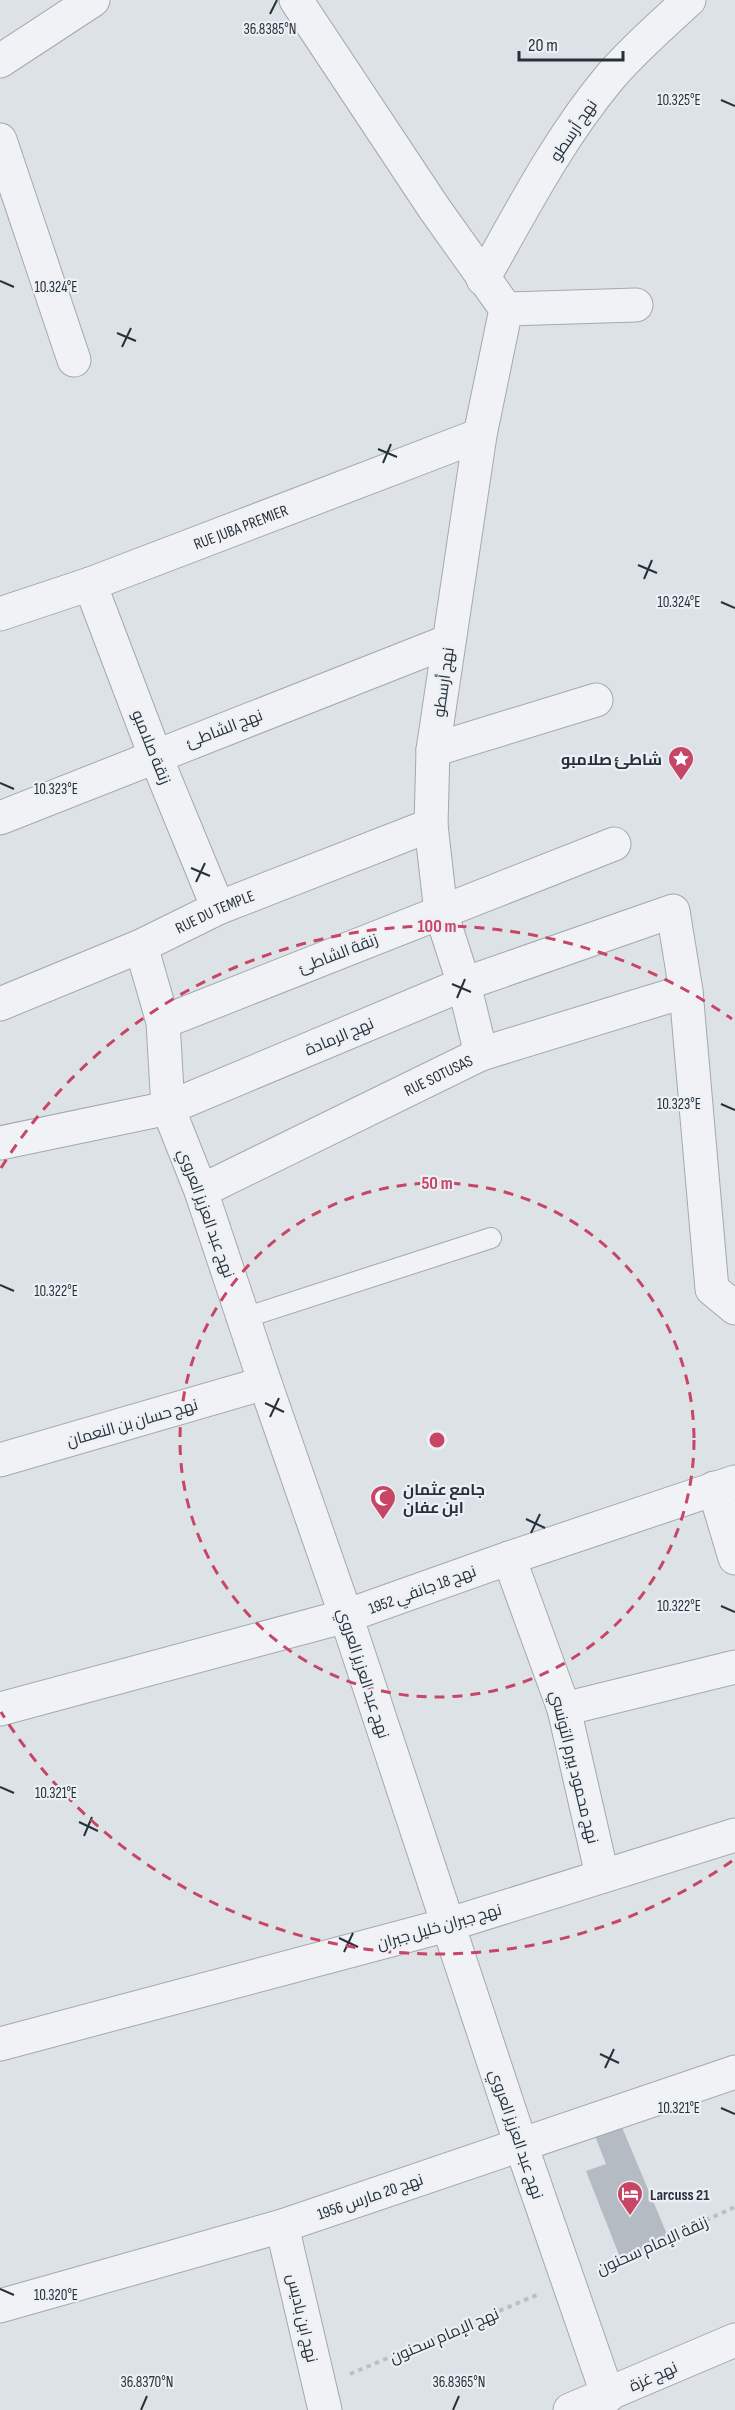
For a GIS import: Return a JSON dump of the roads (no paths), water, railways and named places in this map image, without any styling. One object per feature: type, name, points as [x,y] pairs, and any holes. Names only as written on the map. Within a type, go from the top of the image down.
[{"type":"street","points":[[0,61],[93,0]]},
{"type":"street","points":[[296,0],[483,279],[506,309],[636,305]]},
{"type":"street","name":"نهج أرسطو","points":[[483,279],[570,130],[610,77],[645,40],[689,0]]},
{"type":"street","points":[[0,140],[74,360]]},
{"type":"street","name":"نهج أرسطو","points":[[481,1054],[465,984],[441,913],[431,825],[433,750],[480,435],[506,309]]},
{"type":"street","name":"RUE JUBA PREMIER","points":[[0,615],[90,584],[480,435]]},
{"type":"street","name":"زنقة صلامبو","points":[[90,584],[155,755],[218,908]]},
{"type":"street","name":"نهج الشاطئ","points":[[0,818],[448,641]]},
{"type":"street","points":[[433,750],[596,700]]},
{"type":"street","name":"RUE DU TEMPLE","points":[[0,1004],[141,946],[218,908],[431,825]]},
{"type":"street","name":"زنقة الشاطئ","points":[[163,1022],[614,844]]},
{"type":"street","name":"نهج الرمادة","points":[[0,1143],[168,1108],[465,984],[673,911],[686,991]]},
{"type":"street","name":"نهج عبد العزيز العروي","points":[[141,946],[163,1022],[168,1108],[201,1191],[346,1616],[447,1926],[608,2396]]},
{"type":"street","points":[[686,991],[712,1289],[735,1308]]},
{"type":"street","name":"RUE SOTUSAS","points":[[201,1191],[481,1054],[686,991]]},
{"type":"street","name":"نهج حسان بن النعمان","points":[[0,1460],[265,1383]]},
{"type":"street","points":[[724,1485],[735,1558]]},
{"type":"street","name":"نهج 18 جانفي 1952","points":[[0,1709],[346,1616],[724,1485]]},
{"type":"street","name":"نهج محمود بيرم التونسي","points":[[508,1558],[564,1709],[602,1875]]},
{"type":"street","points":[[564,1709],[735,1667]]},
{"type":"street","name":"نهج جبران خليل جبران","points":[[0,2044],[447,1926],[602,1875],[735,1835]]},
{"type":"street","name":"نهج 20 مارس 1956","points":[[0,2306],[282,2226],[735,2072]]},
{"type":"street","name":"نهج ابن باديس","points":[[282,2226],[322,2399]]},
{"type":"street","name":"نهج غزة","points":[[570,2410],[608,2396],[735,2340]]},
{"type":"lane","points":[[244,1318],[491,1238]]},
{"type":"place","name":"شاطئ صلامبو","points":[[681,782]]},
{"type":"place","name":"جامع عثمان ابن عفان","points":[[383,1521]]},
{"type":"place","name":"Larcuss 21","points":[[630,2217]]}]
